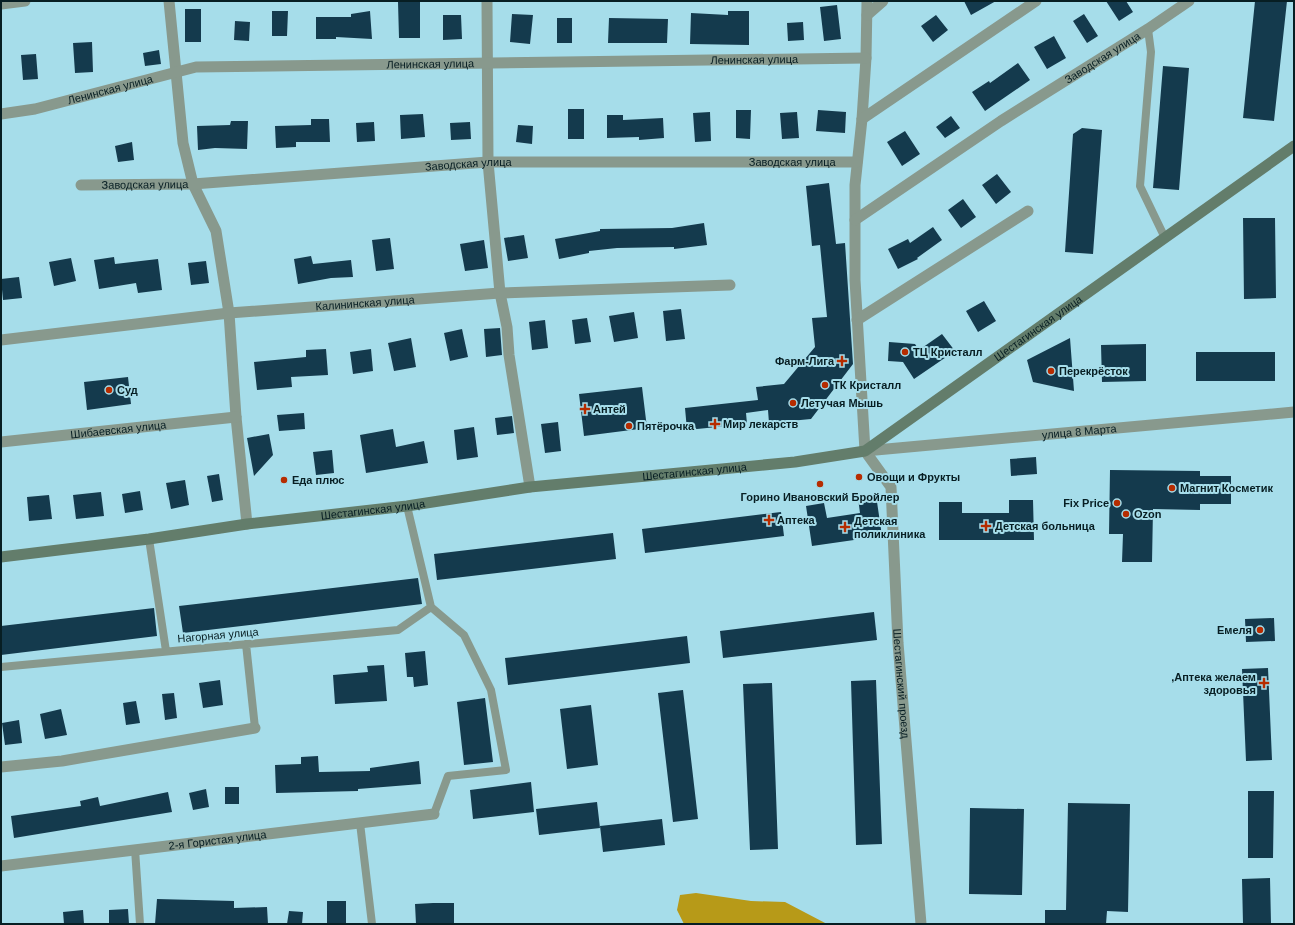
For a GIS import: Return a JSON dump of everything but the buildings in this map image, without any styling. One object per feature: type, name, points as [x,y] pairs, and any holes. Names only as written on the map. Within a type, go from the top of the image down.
[{"type":"main road","name":"Шестагинская улица","points":[[1,557],[150,539],[247,524],[407,506],[530,487],[795,462],[865,451],[1294,146]]},
{"type":"street","points":[[1,4],[25,1]]},
{"type":"street","points":[[169,1],[183,143],[192,184],[216,231],[229,313],[236,417],[247,524]]},
{"type":"street","points":[[486,1],[488,162],[500,293],[507,327],[509,355],[530,487]]},
{"type":"street","points":[[865,451],[857,320],[855,185],[862,119],[866,58],[867,1]]},
{"type":"street","points":[[866,15],[884,1]]},
{"type":"street","points":[[862,119],[1036,1]]},
{"type":"street","name":"Заводская улица","points":[[855,220],[1000,121],[1148,29],[1189,1]]},
{"type":"street","name":"Ленинская улица","points":[[1,114],[35,109],[176,74],[196,67],[866,58]]},
{"type":"street","name":"Заводская улица","points":[[81,185],[192,184],[488,162],[857,162]]},
{"type":"street","points":[[857,320],[1028,211]]},
{"type":"street","name":"Калининская улица","points":[[1,340],[229,313],[500,293],[730,285]]},
{"type":"street","name":"улица 8 Марта","points":[[865,451],[1294,412]]},
{"type":"street","name":"Шибаевская улица","points":[[1,442],[236,417]]},
{"type":"street","name":"Шестагинский проезд","points":[[865,451],[891,487],[898,643],[921,924]]},
{"type":"street","points":[[1,767],[62,761],[255,728]]},
{"type":"street","name":"2-я Гористая улица","points":[[1,866],[434,814]]},
{"type":"lane","points":[[1148,29],[1151,52],[1140,186],[1165,238]]},
{"type":"lane","points":[[407,506],[431,607],[464,635],[491,690],[506,770],[448,776],[434,814]]},
{"type":"lane","points":[[150,539],[166,651]]},
{"type":"lane","name":"Нагорная улица","points":[[1,667],[398,630],[431,607]]},
{"type":"lane","points":[[246,644],[255,728]]},
{"type":"lane","points":[[360,823],[372,924]]},
{"type":"lane","points":[[135,849],[140,924]]},
{"type":"shaded area","points":[[696,893],[751,901],[785,902],[827,924],[684,924],[677,910],[680,895]]},
{"type":"place","name":"ТЦ Кристалл","points":[[905,352]]},
{"type":"place","name":"Фарм-Лига","points":[[842,361]]},
{"type":"place","name":"Перекрёсток","points":[[1051,371]]},
{"type":"place","name":"ТК Кристалл","points":[[825,385]]},
{"type":"place","name":"Суд","points":[[109,390]]},
{"type":"place","name":"Летучая Мышь","points":[[793,403]]},
{"type":"place","name":"Антей","points":[[585,409]]},
{"type":"place","name":"Мир лекарств","points":[[715,424]]},
{"type":"place","name":"Пятёрочка","points":[[629,426]]},
{"type":"place","name":"Овощи и Фрукты","points":[[859,477]]},
{"type":"place","name":"Еда плюс","points":[[284,480]]},
{"type":"place","name":"Горино Ивановский Бройлер","points":[[820,484]]},
{"type":"place","name":"Магнит Косметик","points":[[1172,488]]},
{"type":"place","name":"Fix Price","points":[[1117,503]]},
{"type":"place","name":"Ozon","points":[[1126,514]]},
{"type":"place","name":"Аптека","points":[[769,520]]},
{"type":"place","name":"Детская больница","points":[[986,526]]},
{"type":"place","name":"Детская поликлиника","points":[[845,527]]},
{"type":"place","name":"Емеля","points":[[1260,630]]},
{"type":"place","name":",Аптека желаем здоровья","points":[[1264,683]]}]
